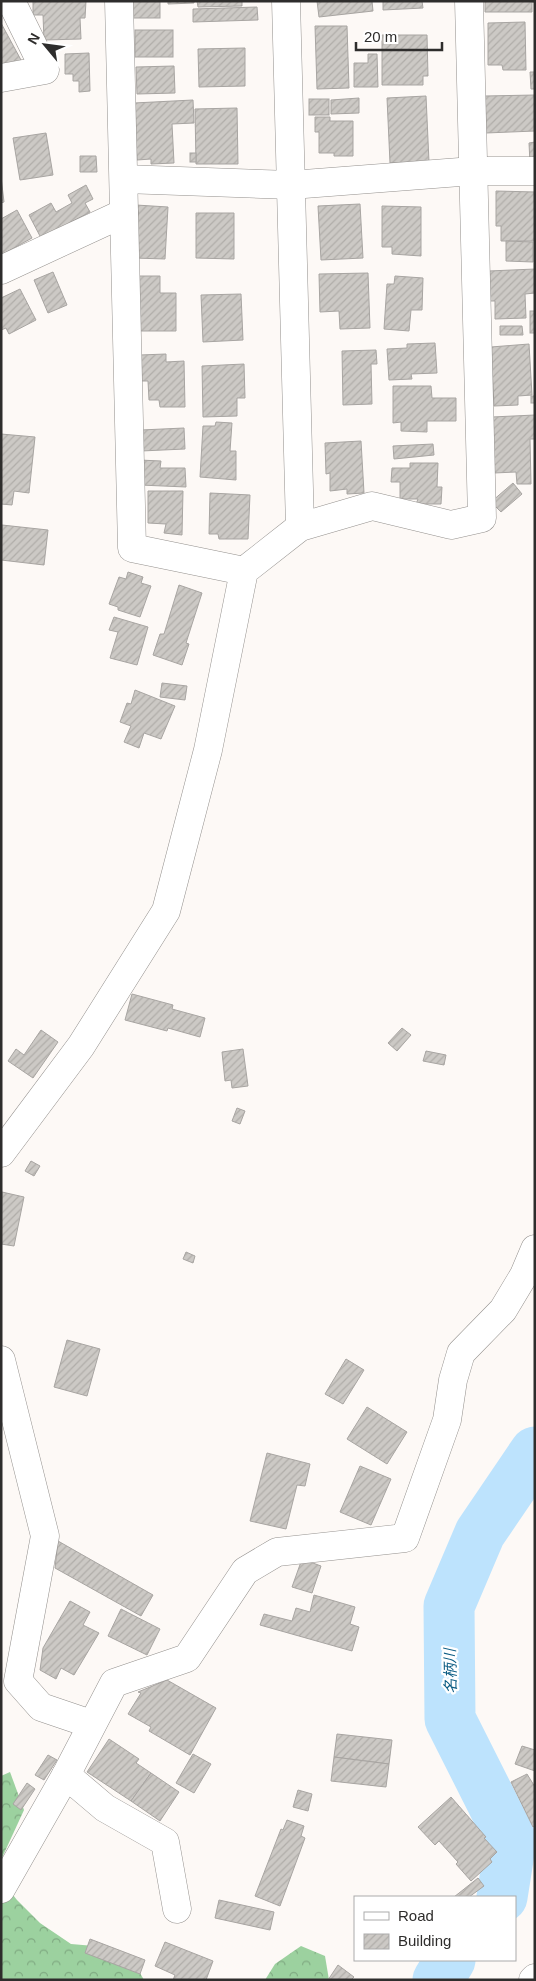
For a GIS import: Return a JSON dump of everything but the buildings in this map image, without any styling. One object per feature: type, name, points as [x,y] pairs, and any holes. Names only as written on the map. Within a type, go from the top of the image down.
[{"type":"street","points":[[1,78],[45,70],[11,1]]},
{"type":"street","points":[[119,1],[132,548],[244,571]]},
{"type":"street","points":[[286,1],[300,527]]},
{"type":"street","points":[[1,1153],[82,1046],[166,911],[208,750],[244,571],[300,527],[372,506],[451,525],[482,518],[469,1]]},
{"type":"street","points":[[124,179],[291,185],[473,171],[535,171]]},
{"type":"street","points":[[1,270],[124,213]]},
{"type":"street","points":[[1,1889],[66,1775],[114,1683],[187,1658],[245,1570],[277,1552],[405,1538],[447,1420],[453,1380],[462,1352],[503,1310],[524,1275],[535,1249]]},
{"type":"street","points":[[1,1360],[45,1536],[18,1680],[41,1707],[91,1724]]},
{"type":"street","points":[[66,1775],[105,1808],[165,1842],[177,1910]]},
{"type":"green space","points":[[10,1772],[24,1810],[1,1860],[1,1776]]},
{"type":"green space","points":[[1,1880],[17,1900],[40,1923],[71,1944],[106,1947],[132,1959],[144,1980],[1,1980]]},
{"type":"green space","points":[[301,1946],[325,1956],[329,1980],[265,1980],[275,1964]]},
{"type":"waterway","name":"名柄川","points":[[502,1896],[511,1840],[450,1719],[449,1606],[480,1533],[535,1452]]},
{"type":"waterway","name":"名柄川","points":[[438,1980],[449,1961]]}]
